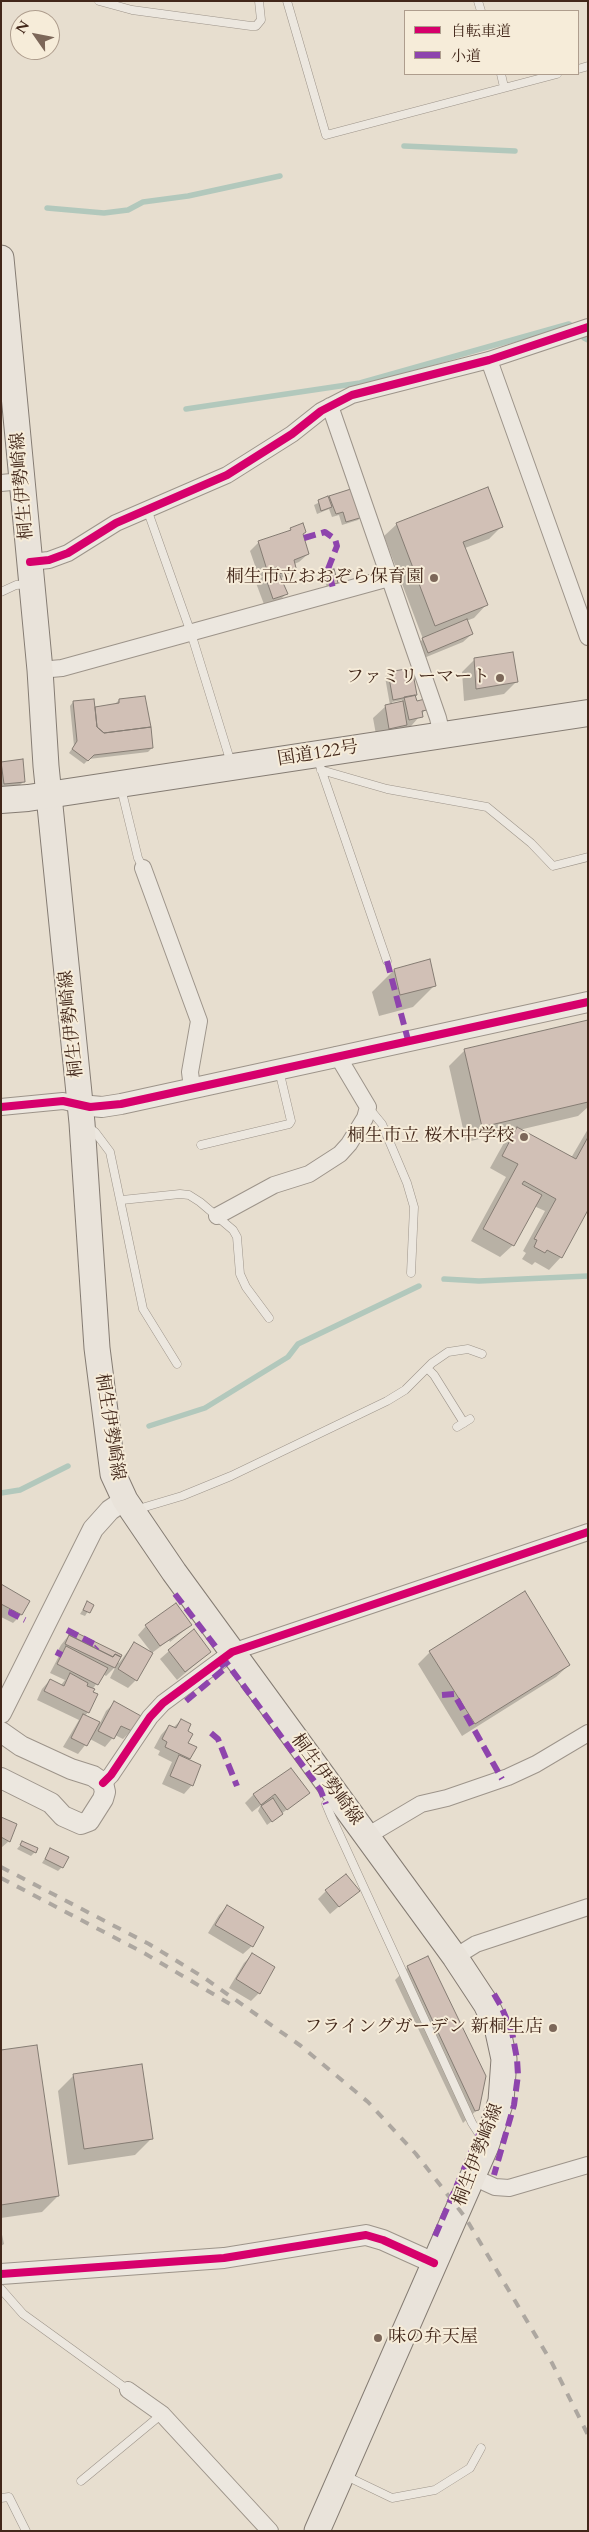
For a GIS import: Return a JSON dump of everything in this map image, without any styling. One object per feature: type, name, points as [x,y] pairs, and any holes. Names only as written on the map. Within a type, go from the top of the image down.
[{"type":"highway","name":"国道122号","points":[[1,800],[232,767],[319,762],[442,735],[588,713]]},
{"type":"main road","name":"桐生伊勢崎線","points":[[1,258],[11,390],[12,482],[31,573],[49,794],[81,1114],[97,1348],[112,1466],[128,1506],[232,1652],[455,1957],[486,2004],[502,2047],[504,2086],[498,2116],[317,2531]]},
{"type":"street","points":[[31,573],[49,560],[68,553],[116,523],[227,475],[292,434],[330,406],[352,395],[489,360],[588,327]]},
{"type":"street","points":[[489,360],[588,637]]},
{"type":"street","points":[[330,406],[438,718],[442,735]]},
{"type":"street","points":[[40,670],[62,668],[389,578]]},
{"type":"street","points":[[143,868],[199,1021],[190,1072],[192,1088]]},
{"type":"street","points":[[1,1107],[64,1101],[81,1114],[102,1107],[278,1068],[588,1002]]},
{"type":"street","points":[[217,1216],[274,1185],[309,1174],[340,1154],[360,1128],[368,1108],[337,1055]]},
{"type":"street","points":[[1,1713],[93,1529],[110,1510],[128,1506]]},
{"type":"street","points":[[103,1783],[111,1775],[150,1717],[164,1703],[232,1652],[588,1532]]},
{"type":"street","points":[[1,1732],[21,1746],[71,1770],[92,1776],[103,1783],[105,1792],[103,1799],[89,1821],[81,1824],[63,1816],[51,1803],[1,1778]]},
{"type":"street","points":[[367,1836],[421,1804],[447,1798],[508,1777],[536,1764],[588,1733]]},
{"type":"street","points":[[455,1957],[476,1944],[588,1907]]},
{"type":"street","points":[[473,2177],[495,2187],[509,2188],[588,2165]]},
{"type":"street","points":[[1,2274],[224,2258],[366,2235],[383,2240],[434,2263]]},
{"type":"street","points":[[128,2390],[162,2414],[269,2530]]},
{"type":"lane","points":[[99,1],[132,10],[256,26],[261,20],[259,1]]},
{"type":"lane","points":[[288,1],[326,135],[504,86],[553,75]]},
{"type":"lane","points":[[500,75],[504,86]]},
{"type":"lane","points":[[147,509],[191,633],[232,767]]},
{"type":"lane","points":[[1,592],[16,585],[31,573]]},
{"type":"lane","points":[[319,762],[387,790],[487,807],[531,843],[553,866],[588,857]]},
{"type":"lane","points":[[319,762],[387,961]]},
{"type":"lane","points":[[120,783],[138,858],[143,868]]},
{"type":"lane","points":[[201,1145],[289,1124],[291,1120],[278,1068]]},
{"type":"lane","points":[[368,1108],[382,1124],[407,1183],[414,1207],[411,1273]]},
{"type":"lane","points":[[81,1114],[110,1152],[122,1200],[143,1309],[177,1364]]},
{"type":"lane","points":[[122,1200],[180,1194],[190,1195],[217,1216],[233,1230],[237,1237],[240,1274],[246,1287],[269,1318]]},
{"type":"lane","points":[[128,1506],[182,1496],[260,1463],[406,1390],[427,1368],[448,1352],[468,1349],[482,1354]]},
{"type":"lane","points":[[427,1368],[434,1375],[464,1423]]},
{"type":"lane","points":[[337,1796],[326,1804],[331,1816],[472,2123],[486,2146]]},
{"type":"lane","points":[[1,2289],[23,2314],[128,2390]]},
{"type":"lane","points":[[81,2481],[162,2414]]},
{"type":"lane","points":[[342,2474],[392,2498],[435,2490],[470,2468],[481,2448]]},
{"type":"lane","points":[[1,2498],[9,2498],[26,2531]]},
{"type":"building","points":[[488,487],[503,527],[463,542],[488,605],[435,626],[396,523]]},
{"type":"building","points":[[354,488],[363,517],[346,522],[343,512],[336,514],[329,496]]},
{"type":"building","points":[[328,496],[332,507],[321,511],[318,500]]},
{"type":"building","points":[[303,523],[306,532],[303,534],[309,554],[294,560],[296,568],[279,574],[277,567],[267,570],[258,541],[291,530],[290,528]]},
{"type":"building","points":[[277,569],[288,594],[273,599],[264,573]]},
{"type":"building","points":[[334,569],[338,583],[331,585],[327,571]]},
{"type":"building","points":[[467,619],[473,634],[428,653],[422,638]]},
{"type":"building","points":[[513,652],[518,682],[476,689],[474,658]]},
{"type":"building","points":[[412,668],[417,695],[393,700],[388,672]]},
{"type":"building","points":[[415,695],[417,701],[425,699],[427,710],[422,711],[423,717],[409,720],[404,697]]},
{"type":"building","points":[[145,696],[151,727],[104,733],[97,727],[95,707],[119,703],[119,699]]},
{"type":"building","points":[[94,699],[97,727],[104,733],[151,727],[153,748],[94,755],[88,761],[72,749],[77,741],[73,701]]},
{"type":"building","points":[[403,701],[407,725],[389,729],[385,705]]},
{"type":"building","points":[[23,759],[25,782],[4,784],[1,762]]},
{"type":"building","points":[[430,959],[436,986],[400,995],[394,969]]},
{"type":"building","points":[[588,1020],[588,1102],[482,1127],[464,1049]]},
{"type":"building","points":[[517,1127],[576,1159],[588,1137],[588,1210],[562,1258],[547,1250],[545,1253],[534,1247],[537,1240],[534,1239],[556,1199],[524,1181],[522,1184],[542,1195],[514,1246],[483,1229],[518,1164],[502,1156]]},
{"type":"building","points":[[1,1584],[30,1601],[22,1615],[1,1604]]},
{"type":"building","points":[[525,1591],[570,1665],[475,1724],[429,1651]]},
{"type":"building","points":[[87,1601],[94,1605],[90,1613],[83,1610]]},
{"type":"building","points":[[176,1603],[192,1625],[160,1646],[145,1625]]},
{"type":"building","points":[[194,1629],[211,1652],[185,1672],[168,1650]]},
{"type":"building","points":[[71,1630],[122,1655],[121,1657],[115,1654],[113,1657],[69,1635]]},
{"type":"building","points":[[69,1635],[113,1657],[115,1654],[121,1657],[115,1668],[65,1644]]},
{"type":"building","points":[[134,1642],[153,1653],[137,1681],[118,1669]]},
{"type":"building","points":[[66,1646],[108,1668],[98,1685],[57,1664]]},
{"type":"building","points":[[70,1673],[88,1683],[87,1686],[95,1689],[93,1692],[98,1694],[89,1713],[44,1691],[50,1679],[64,1686]]},
{"type":"building","points":[[114,1701],[141,1716],[132,1731],[121,1726],[114,1739],[98,1731]]},
{"type":"building","points":[[83,1714],[100,1722],[87,1746],[71,1738]]},
{"type":"building","points":[[181,1719],[191,1724],[188,1731],[193,1734],[188,1743],[197,1747],[190,1759],[165,1747],[167,1742],[162,1739],[169,1725],[176,1728]]},
{"type":"building","points":[[179,1755],[201,1765],[193,1786],[170,1776]]},
{"type":"building","points":[[291,1768],[310,1793],[287,1810],[275,1794],[261,1805],[253,1794]]},
{"type":"building","points":[[273,1798],[283,1814],[272,1822],[261,1806]]},
{"type":"building","points":[[1,1817],[17,1824],[10,1842],[1,1837]]},
{"type":"building","points":[[22,1841],[38,1848],[36,1853],[20,1845]]},
{"type":"building","points":[[50,1848],[69,1857],[63,1868],[45,1859]]},
{"type":"building","points":[[346,1874],[360,1891],[339,1907],[325,1890]]},
{"type":"building","points":[[227,1905],[264,1927],[253,1947],[215,1925]]},
{"type":"building","points":[[252,1953],[275,1967],[260,1994],[236,1979]]},
{"type":"building","points":[[428,1956],[486,2076],[479,2110],[475,2111],[407,1966]]},
{"type":"building","points":[[37,2045],[59,2196],[1,2205],[1,2050]]},
{"type":"building","points":[[142,2064],[153,2139],[84,2149],[73,2074]]},
{"type":"waterway","points":[[404,146],[515,151]]},
{"type":"waterway","points":[[47,208],[104,213],[128,210],[143,202],[188,196],[280,176]]},
{"type":"waterway","points":[[186,409],[360,383],[569,324],[573,327]]},
{"type":"waterway","points":[[584,338],[588,340]]},
{"type":"waterway","points":[[444,1279],[479,1281],[588,1276]]},
{"type":"waterway","points":[[149,1426],[205,1408],[288,1357],[298,1344],[419,1286]]},
{"type":"waterway","points":[[1,1493],[20,1490],[68,1466]]},
{"type":"railway","points":[[1,1867],[149,1944],[203,1977],[301,2046],[368,2102],[416,2154],[465,2217],[552,2363],[588,2435]]},
{"type":"railway","points":[[1,1878],[144,1953],[230,2004]]},
{"type":"marked path","points":[[304,538],[325,532],[335,539],[337,546],[328,569],[334,592]]},
{"type":"marked path","points":[[387,961],[408,1040]]},
{"type":"marked path","points":[[175,1594],[219,1651]]},
{"type":"marked path","points":[[12,1610],[11,1613],[25,1620]]},
{"type":"marked path","points":[[67,1630],[98,1646],[96,1648]]},
{"type":"marked path","points":[[56,1652],[62,1655]]},
{"type":"marked path","points":[[220,1667],[226,1662],[320,1789],[326,1804]]},
{"type":"marked path","points":[[186,1701],[223,1670]]},
{"type":"marked path","points":[[442,1695],[454,1694],[502,1779]]},
{"type":"marked path","points":[[211,1733],[218,1739],[237,1786]]},
{"type":"marked path","points":[[494,1994],[512,2032],[518,2075],[514,2105],[494,2175]]},
{"type":"marked path","points":[[435,2236],[479,2134]]},
{"type":"cycle path","points":[[30,562],[49,560],[68,553],[116,523],[227,475],[292,434],[321,411],[352,395],[489,360],[588,327]]},
{"type":"cycle path","points":[[1,1107],[63,1101],[90,1107],[121,1104],[588,1002]]},
{"type":"cycle path","points":[[103,1783],[111,1775],[150,1717],[163,1703],[232,1652],[588,1532]]},
{"type":"cycle path","points":[[1,2274],[224,2258],[366,2235],[383,2240],[434,2263]]},
{"type":"place","name":"桐生市立おおぞら保育園","points":[[434,578]]},
{"type":"place","name":"ファミリーマート","points":[[500,678]]},
{"type":"place","name":"桐生市立 桜木中学校","points":[[524,1137]]},
{"type":"place","name":"フライングガーデン 新桐生店","points":[[553,2028]]},
{"type":"place","name":"味の弁天屋","points":[[378,2338]]}]
